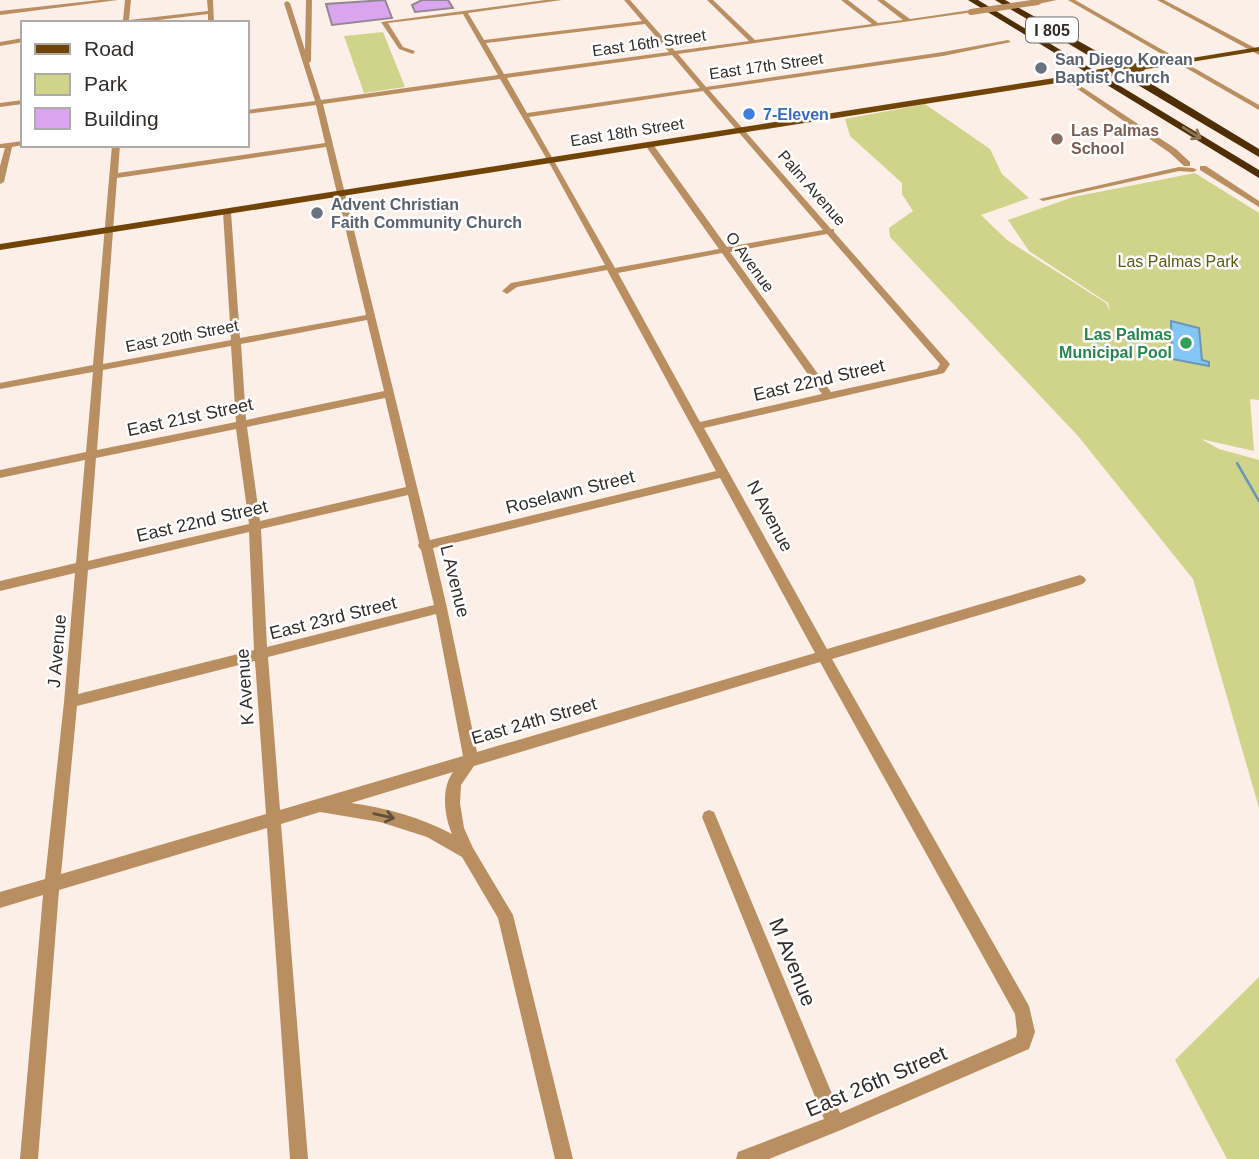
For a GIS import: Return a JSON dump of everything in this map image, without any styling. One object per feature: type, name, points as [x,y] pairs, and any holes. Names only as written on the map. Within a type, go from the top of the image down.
[{"type":"highway","points":[[962,0],[1071,59]]},
{"type":"highway","name":"I 805","points":[[972,0],[1259,175]]},
{"type":"highway","name":"I 805","points":[[999,0],[1104,59],[1259,155]]},
{"type":"highway","points":[[1016,0],[1104,59]]},
{"type":"main road","name":"East 18th Street","points":[[0,247],[1257,50]]},
{"type":"street","points":[[0,13],[116,0]]},
{"type":"street","points":[[127,21],[128,0]]},
{"type":"street","points":[[210,0],[211,21]]},
{"type":"street","points":[[309,0],[309,65]]},
{"type":"street","points":[[413,52],[401,48],[384,22],[559,0]]},
{"type":"street","name":"Palm Avenue","points":[[627,0],[945,364]]},
{"type":"street","points":[[710,0],[754,42]]},
{"type":"street","points":[[844,0],[877,25]]},
{"type":"street","points":[[880,0],[908,20]]},
{"type":"street","name":"East 16th Street","points":[[248,112],[1054,0]]},
{"type":"street","points":[[1071,0],[1259,108]]},
{"type":"street","points":[[1160,0],[1257,50]]},
{"type":"street","name":"L Avenue","points":[[287,2],[319,103],[387,394],[441,608],[471,759]]},
{"type":"street","name":"N Avenue","points":[[466,10],[552,160],[1023,1012],[1026,1032],[1023,1043]]},
{"type":"street","points":[[135,21],[211,12]]},
{"type":"street","points":[[483,42],[645,22]]},
{"type":"street","points":[[0,44],[21,40]]},
{"type":"street","name":"East 17th Street","points":[[526,116],[959,52],[1008,42]]},
{"type":"street","points":[[1068,80],[1191,167],[1259,205]]},
{"type":"street","points":[[0,105],[21,102]]},
{"type":"street","points":[[0,182],[5,145]]},
{"type":"street","points":[[114,176],[328,145]]},
{"type":"street","name":"O Avenue","points":[[649,145],[828,396]]},
{"type":"street","name":"J Avenue","points":[[29,1159],[51,885],[71,702],[116,147]]},
{"type":"street","points":[[1043,199],[1191,167]]},
{"type":"street","name":"K Avenue","points":[[227,212],[241,424],[255,527],[261,654],[299,1159]]},
{"type":"street","points":[[507,291],[513,285],[831,231]]},
{"type":"street","name":"East 20th Street","points":[[0,386],[370,317]]},
{"type":"street","name":"East 22nd Street","points":[[697,426],[940,371],[945,364]]},
{"type":"street","name":"East 21st Street","points":[[0,474],[387,394]]},
{"type":"street","name":"Roselawn Street","points":[[424,546],[724,473]]},
{"type":"street","name":"East 22nd Street","points":[[0,586],[411,490]]},
{"type":"street","name":"East 24th Street","points":[[0,900],[1080,580]]},
{"type":"street","name":"East 23rd Street","points":[[71,702],[441,608]]},
{"type":"street","points":[[471,759],[454,783],[453,803],[457,828],[468,853],[505,915],[564,1159]]},
{"type":"street","points":[[317,806],[384,815],[450,840],[468,853]]},
{"type":"street","name":"M Avenue","points":[[709,817],[835,1124]]},
{"type":"street","name":"East 26th Street","points":[[745,1159],[835,1124],[1023,1043]]},
{"type":"green space","points":[[383,32],[405,87],[364,93],[344,36]]},
{"type":"green space","name":"Las Palmas Park","points":[[925,104],[990,149],[1002,174],[1029,198],[981,215],[1007,240],[1106,303],[1110,311],[1108,303],[1029,251],[1008,220],[1073,197],[1195,173],[1259,213],[1259,400],[1250,399],[1254,451],[1201,439],[1219,449],[1259,460],[1259,808],[1193,579],[1078,436],[890,237],[889,228],[913,211],[902,194],[902,183],[850,136],[845,119]]},
{"type":"green space","points":[[1259,977],[1259,1159],[1227,1159],[1175,1060]]},
{"type":"water","name":"Las Palmas Municipal Pool","points":[[1171,321],[1199,328],[1202,360],[1209,362],[1209,366],[1172,359]]},
{"type":"building","points":[[385,0],[392,18],[332,25],[326,4]]},
{"type":"building","points":[[422,0],[448,0],[453,8],[415,12],[412,5]]},
{"type":"waterway","points":[[1237,463],[1259,501]]},
{"type":"place","name":"San Diego Korean Baptist Church","points":[[1041,68]]},
{"type":"place","name":"7-Eleven","points":[[749,114]]},
{"type":"place","name":"Las Palmas School","points":[[1057,139]]},
{"type":"place","name":"Advent Christian Faith Community Church","points":[[317,213]]},
{"type":"place","name":"Las Palmas Municipal Pool","points":[[1186,343]]}]
